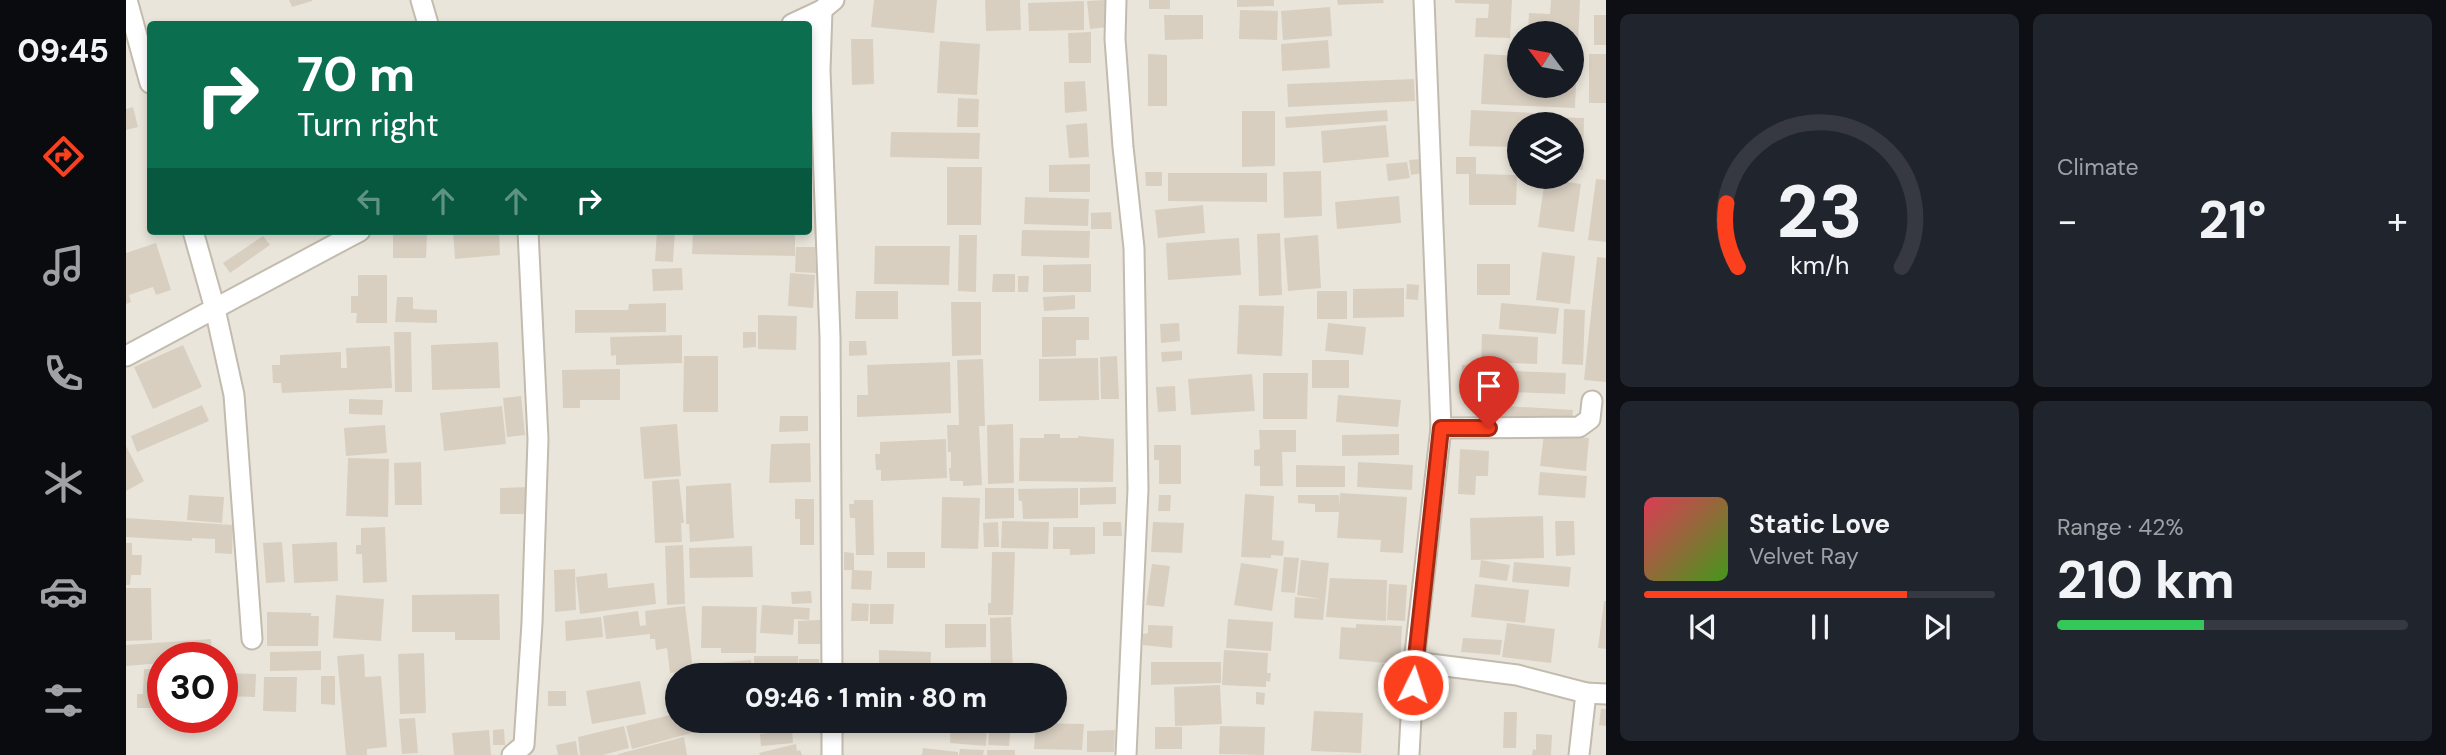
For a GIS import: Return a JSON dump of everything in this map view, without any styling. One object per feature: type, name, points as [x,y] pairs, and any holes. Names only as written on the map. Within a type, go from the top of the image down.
[{"type":"street","points":[[127,0],[147,72]]},
{"type":"street","points":[[421,0],[427,21]]},
{"type":"street","points":[[1116,0],[1115,39],[1134,248],[1137,463],[1126,755]]},
{"type":"street","points":[[1409,755],[1414,662],[1441,428],[1424,0]]},
{"type":"street","points":[[798,21],[828,5]]},
{"type":"street","points":[[828,5],[820,70],[830,337],[832,663]]},
{"type":"street","points":[[194,235],[215,309],[234,396],[252,639]]},
{"type":"street","points":[[126,356],[353,235]]},
{"type":"street","points":[[512,755],[524,745],[528,698],[537,452],[528,235]]},
{"type":"street","points":[[1441,428],[1579,427],[1590,419],[1592,401]]},
{"type":"street","points":[[1414,662],[1517,675],[1586,693],[1606,694]]},
{"type":"street","points":[[1579,755],[1586,693]]},
{"type":"street","points":[[832,733],[832,755]]},
{"type":"shaded area","points":[[126,0],[1606,0],[1606,755],[126,755]]},
{"type":"building","points":[[289,0],[312,0],[312,1],[292,7]]},
{"type":"building","points":[[874,0],[937,0],[934,33],[871,27]]},
{"type":"building","points":[[985,0],[1020,0],[1021,30],[986,31]]},
{"type":"building","points":[[1105,0],[1108,27],[1090,29],[1087,1]]},
{"type":"building","points":[[1149,0],[1170,0],[1170,9],[1149,9]]},
{"type":"building","points":[[1237,0],[1274,0],[1274,6],[1237,7]]},
{"type":"building","points":[[1337,0],[1383,0],[1384,3],[1338,5]]},
{"type":"building","points":[[1455,0],[1512,0],[1511,21],[1507,21],[1507,38],[1475,37],[1476,18],[1488,18],[1489,4],[1455,3]]},
{"type":"building","points":[[1551,0],[1580,0],[1579,21],[1529,21],[1529,13],[1550,14]]},
{"type":"building","points":[[1084,1],[1084,30],[1029,31],[1028,3]]},
{"type":"building","points":[[1330,7],[1332,36],[1283,40],[1281,11]]},
{"type":"building","points":[[1240,10],[1278,11],[1277,40],[1239,39]]},
{"type":"building","points":[[1164,15],[1203,15],[1203,39],[1165,40]]},
{"type":"building","points":[[1594,15],[1606,15],[1606,45],[1594,45]]},
{"type":"building","points":[[1091,32],[1091,63],[1069,63],[1068,33]]},
{"type":"building","points":[[851,39],[873,39],[874,84],[852,85]]},
{"type":"building","points":[[1328,40],[1330,68],[1282,71],[1281,44]]},
{"type":"building","points":[[940,41],[980,44],[977,95],[937,93]]},
{"type":"building","points":[[1148,54],[1167,55],[1167,106],[1148,106]]},
{"type":"building","points":[[1484,54],[1507,55],[1507,98],[1575,98],[1575,108],[1481,104]]},
{"type":"building","points":[[1589,54],[1606,54],[1606,103],[1589,103]]},
{"type":"building","points":[[1414,79],[1415,101],[1288,107],[1287,84]]},
{"type":"building","points":[[1085,81],[1087,111],[1065,113],[1064,82]]},
{"type":"building","points":[[958,98],[979,99],[978,127],[957,127]]},
{"type":"building","points":[[133,107],[138,127],[126,130],[126,109]]},
{"type":"building","points":[[1387,110],[1388,121],[1286,128],[1285,117]]},
{"type":"building","points":[[1471,110],[1513,112],[1507,112],[1507,147],[1469,146]]},
{"type":"building","points":[[1242,111],[1275,111],[1275,166],[1242,167]]},
{"type":"building","points":[[1087,123],[1089,157],[1069,158],[1066,125]]},
{"type":"building","points":[[1386,125],[1389,157],[1323,163],[1321,131]]},
{"type":"building","points":[[891,132],[980,133],[979,159],[890,157]]},
{"type":"building","points":[[1456,157],[1476,157],[1476,174],[1507,175],[1507,189],[1517,189],[1516,205],[1469,205],[1469,174],[1456,174]]},
{"type":"building","points":[[1421,159],[1423,173],[1411,175],[1409,160]]},
{"type":"building","points":[[1407,162],[1410,178],[1388,181],[1386,164]]},
{"type":"building","points":[[1090,164],[1090,192],[1049,192],[1049,165]]},
{"type":"building","points":[[947,167],[982,167],[981,225],[947,225]]},
{"type":"building","points":[[1321,171],[1322,216],[1284,218],[1283,172]]},
{"type":"building","points":[[1145,172],[1162,172],[1162,186],[1146,186]]},
{"type":"building","points":[[1168,173],[1267,173],[1267,202],[1168,201]]},
{"type":"building","points":[[1596,179],[1606,180],[1606,242],[1588,240]]},
{"type":"building","points":[[1544,189],[1580,189],[1574,232],[1538,227]]},
{"type":"building","points":[[1399,196],[1401,223],[1337,229],[1335,202]]},
{"type":"building","points":[[1025,197],[1089,199],[1088,226],[1024,224]]},
{"type":"building","points":[[1203,205],[1205,233],[1158,238],[1155,210]]},
{"type":"building","points":[[1111,212],[1112,229],[1091,229],[1091,213]]},
{"type":"building","points":[[1022,230],[1090,231],[1089,258],[1021,256]]},
{"type":"building","points":[[1280,233],[1282,295],[1259,296],[1257,234]]},
{"type":"building","points":[[393,235],[427,235],[426,258],[393,258]]},
{"type":"building","points":[[453,235],[499,235],[500,255],[455,259]]},
{"type":"building","points":[[657,235],[675,235],[673,262],[655,261]]},
{"type":"building","points":[[693,235],[795,235],[795,256],[692,254]]},
{"type":"building","points":[[959,235],[977,235],[976,292],[958,291]]},
{"type":"building","points":[[1318,235],[1321,288],[1288,291],[1284,238]]},
{"type":"building","points":[[263,236],[270,245],[230,273],[223,263]]},
{"type":"building","points":[[1239,238],[1241,275],[1168,280],[1166,243]]},
{"type":"building","points":[[156,243],[171,290],[156,295],[153,287],[129,295],[131,302],[126,304],[126,253]]},
{"type":"building","points":[[875,246],[950,246],[949,285],[874,284]]},
{"type":"building","points":[[796,247],[815,247],[816,273],[795,272]]},
{"type":"building","points":[[1542,252],[1575,256],[1570,304],[1536,300]]},
{"type":"building","points":[[1597,257],[1606,258],[1606,382],[1584,380]]},
{"type":"building","points":[[1091,264],[1091,292],[1043,292],[1043,265]]},
{"type":"building","points":[[1477,264],[1510,264],[1510,295],[1477,295]]},
{"type":"building","points":[[682,268],[683,290],[653,291],[652,269]]},
{"type":"building","points":[[790,273],[815,275],[813,308],[788,306]]},
{"type":"building","points":[[993,274],[1015,274],[1015,292],[992,292]]},
{"type":"building","points":[[358,275],[387,275],[387,323],[356,323],[357,313],[351,313],[351,296],[358,296]]},
{"type":"building","points":[[1018,276],[1029,276],[1028,292],[1018,292]]},
{"type":"building","points":[[1407,284],[1419,285],[1418,300],[1406,299]]},
{"type":"building","points":[[1404,288],[1404,317],[1353,318],[1353,289]]},
{"type":"building","points":[[856,291],[898,291],[898,319],[855,319]]},
{"type":"building","points":[[1317,291],[1347,291],[1347,319],[1317,319]]},
{"type":"building","points":[[1075,295],[1075,309],[1044,311],[1043,297]]},
{"type":"building","points":[[397,297],[413,297],[413,309],[437,310],[437,323],[395,322]]},
{"type":"building","points":[[951,302],[981,302],[981,355],[952,356]]},
{"type":"building","points":[[666,303],[666,332],[575,333],[575,310],[628,310],[629,304]]},
{"type":"building","points":[[1501,303],[1559,308],[1556,334],[1499,329]]},
{"type":"building","points":[[1239,305],[1284,306],[1282,356],[1237,354]]},
{"type":"building","points":[[1564,309],[1585,310],[1583,365],[1562,364]]},
{"type":"building","points":[[758,315],[797,316],[796,350],[758,349]]},
{"type":"building","points":[[1042,317],[1089,317],[1089,340],[1076,340],[1076,356],[1042,357]]},
{"type":"building","points":[[1179,323],[1180,341],[1161,343],[1160,324]]},
{"type":"building","points":[[1328,323],[1366,327],[1363,355],[1325,351]]},
{"type":"building","points":[[394,332],[411,332],[412,392],[395,392]]},
{"type":"building","points":[[743,332],[756,332],[756,347],[743,348]]},
{"type":"building","points":[[1482,334],[1538,337],[1537,364],[1481,362]]},
{"type":"building","points":[[682,335],[682,363],[616,365],[616,355],[611,356],[610,337]]},
{"type":"building","points":[[849,341],[866,341],[867,355],[849,356]]},
{"type":"building","points":[[498,342],[500,388],[432,390],[431,345]]},
{"type":"building","points":[[183,345],[202,387],[153,409],[134,367]]},
{"type":"building","points":[[390,346],[392,388],[282,393],[281,383],[273,383],[272,365],[280,365],[280,355],[341,352],[341,368],[347,368],[346,348]]},
{"type":"building","points":[[1182,351],[1182,360],[1162,362],[1161,352]]},
{"type":"building","points":[[684,356],[718,356],[718,412],[683,412]]},
{"type":"building","points":[[1117,356],[1119,399],[1101,399],[1100,357]]},
{"type":"building","points":[[1098,358],[1099,400],[1039,401],[1039,359]]},
{"type":"building","points":[[983,359],[985,426],[979,426],[982,485],[963,486],[963,481],[950,481],[951,452],[948,452],[947,425],[959,425],[957,360]]},
{"type":"building","points":[[1312,360],[1349,360],[1349,388],[1312,388]]},
{"type":"building","points":[[950,362],[951,413],[857,417],[857,395],[868,395],[867,365]]},
{"type":"building","points":[[1462,365],[1486,366],[1485,392],[1461,392]]},
{"type":"building","points":[[620,369],[620,400],[580,400],[580,408],[563,408],[562,370]]},
{"type":"building","points":[[1488,370],[1566,373],[1565,394],[1487,391]]},
{"type":"building","points":[[1263,373],[1308,373],[1307,419],[1263,419]]},
{"type":"building","points":[[1252,374],[1255,411],[1191,415],[1188,379]]},
{"type":"building","points":[[1175,386],[1176,411],[1158,412],[1156,387]]},
{"type":"building","points":[[1338,395],[1401,400],[1398,427],[1336,422]]},
{"type":"building","points":[[521,396],[525,435],[507,437],[503,398]]},
{"type":"building","points":[[349,399],[383,400],[382,415],[349,414]]},
{"type":"building","points":[[202,405],[209,421],[137,452],[131,436]]},
{"type":"building","points":[[1488,405],[1573,410],[1572,421],[1487,416]]},
{"type":"building","points":[[502,406],[506,444],[444,451],[440,413]]},
{"type":"building","points":[[780,416],[808,416],[808,431],[779,432]]},
{"type":"building","points":[[677,424],[681,476],[644,479],[640,427]]},
{"type":"building","points":[[1013,424],[1014,483],[988,484],[987,425]]},
{"type":"building","points":[[385,425],[387,453],[346,456],[344,428]]},
{"type":"building","points":[[1259,430],[1296,430],[1296,452],[1282,452],[1283,486],[1260,486],[1260,466],[1254,466],[1254,450],[1260,449]]},
{"type":"building","points":[[1044,434],[1060,434],[1060,438],[1078,436],[1114,439],[1113,482],[1019,481],[1020,438],[1044,438]]},
{"type":"building","points":[[1399,434],[1399,455],[1342,456],[1342,435]]},
{"type":"building","points":[[1544,434],[1589,438],[1586,471],[1540,466]]},
{"type":"building","points":[[946,439],[947,478],[881,481],[881,470],[876,470],[875,454],[880,454],[880,442]]},
{"type":"building","points":[[810,443],[811,482],[769,483],[771,444]]},
{"type":"building","points":[[1154,445],[1181,445],[1181,484],[1159,484],[1159,460],[1154,460]]},
{"type":"building","points":[[126,446],[144,481],[126,491]]},
{"type":"building","points":[[1460,449],[1489,451],[1488,476],[1476,476],[1475,495],[1458,494]]},
{"type":"building","points":[[348,458],[389,459],[388,517],[346,516]]},
{"type":"building","points":[[421,462],[422,505],[395,505],[394,463]]},
{"type":"building","points":[[1358,462],[1413,465],[1412,490],[1357,487]]},
{"type":"building","points":[[1296,465],[1345,466],[1345,487],[1296,487]]},
{"type":"building","points":[[1540,472],[1587,476],[1585,498],[1538,495]]},
{"type":"building","points":[[679,479],[684,523],[681,523],[682,542],[655,543],[652,481]]},
{"type":"building","points":[[731,483],[734,538],[690,542],[689,524],[686,524],[686,486]]},
{"type":"building","points":[[527,487],[527,514],[500,514],[500,488]]},
{"type":"building","points":[[1116,487],[1116,504],[1080,505],[1080,488]]},
{"type":"building","points":[[985,488],[1014,488],[1014,518],[985,519]]},
{"type":"building","points":[[1078,488],[1078,518],[1023,519],[1018,489]]},
{"type":"building","points":[[1340,493],[1407,497],[1403,553],[1380,552],[1381,540],[1337,538],[1339,512],[1315,512],[1315,504],[1298,503],[1298,495],[1339,495],[1339,508]]},
{"type":"building","points":[[1245,494],[1274,496],[1272,540],[1284,541],[1283,556],[1241,557]]},
{"type":"building","points":[[189,495],[224,497],[222,523],[187,520]]},
{"type":"building","points":[[1159,495],[1171,495],[1170,511],[1158,511]]},
{"type":"building","points":[[942,497],[980,498],[978,549],[941,548]]},
{"type":"building","points":[[795,499],[814,499],[814,545],[800,545],[800,519],[795,519]]},
{"type":"building","points":[[854,500],[873,500],[874,555],[856,555],[855,518],[850,518],[849,504],[854,504]]},
{"type":"building","points":[[1543,516],[1544,558],[1471,560],[1470,518]]},
{"type":"building","points":[[126,518],[233,525],[232,554],[215,553],[215,539],[192,538],[192,541],[126,537]]},
{"type":"building","points":[[1002,521],[1049,522],[1048,549],[1001,548]]},
{"type":"building","points":[[1555,521],[1574,521],[1575,555],[1556,556]]},
{"type":"building","points":[[998,522],[999,547],[984,547],[983,523]]},
{"type":"building","points":[[1103,522],[1121,522],[1122,536],[1103,536]]},
{"type":"building","points":[[1153,522],[1184,523],[1182,553],[1151,552]]},
{"type":"building","points":[[385,527],[387,582],[363,583],[362,554],[356,554],[356,545],[361,545],[361,528]]},
{"type":"building","points":[[1053,527],[1095,527],[1095,554],[1070,555],[1070,549],[1053,549]]},
{"type":"building","points":[[282,542],[285,582],[266,583],[263,543]]},
{"type":"building","points":[[337,542],[338,581],[294,583],[292,544]]},
{"type":"building","points":[[126,543],[132,543],[132,555],[142,555],[141,575],[131,575],[130,585],[126,585]]},
{"type":"building","points":[[683,545],[685,604],[667,605],[665,546]]},
{"type":"building","points":[[752,546],[753,577],[690,578],[689,548]]},
{"type":"building","points":[[844,552],[854,553],[854,570],[844,570]]},
{"type":"building","points":[[887,552],[925,552],[925,568],[887,568]]},
{"type":"building","points":[[992,552],[1015,552],[1013,615],[988,615],[988,603],[991,603]]},
{"type":"building","points":[[1284,557],[1299,558],[1295,593],[1281,592]]},
{"type":"building","points":[[1301,560],[1329,563],[1323,620],[1294,618],[1295,597],[1321,599],[1297,595]]},
{"type":"building","points":[[1481,560],[1510,565],[1507,581],[1479,577]]},
{"type":"building","points":[[1514,562],[1571,567],[1569,587],[1512,582]]},
{"type":"building","points":[[1241,563],[1278,569],[1272,611],[1234,605]]},
{"type":"building","points":[[1152,564],[1170,566],[1164,607],[1146,605]]},
{"type":"building","points":[[575,569],[576,610],[555,612],[554,570]]},
{"type":"building","points":[[852,570],[872,571],[871,590],[851,589]]},
{"type":"building","points":[[607,573],[608,588],[654,583],[656,604],[580,614],[576,577]]},
{"type":"building","points":[[1330,578],[1387,580],[1386,621],[1326,617]]},
{"type":"building","points":[[1389,584],[1407,585],[1405,621],[1387,620]]},
{"type":"building","points":[[1475,584],[1529,590],[1525,623],[1471,617]]},
{"type":"building","points":[[126,588],[151,588],[152,640],[126,641]]},
{"type":"building","points":[[811,591],[812,603],[792,604],[791,592]]},
{"type":"building","points":[[499,594],[500,640],[455,640],[455,632],[412,632],[412,595]]},
{"type":"building","points":[[336,595],[384,599],[381,641],[333,638]]},
{"type":"building","points":[[1606,601],[1606,649],[1598,648]]},
{"type":"building","points":[[852,603],[869,604],[868,621],[851,621]]},
{"type":"building","points":[[870,604],[894,604],[893,624],[870,624]]},
{"type":"building","points":[[762,605],[810,608],[809,620],[794,619],[793,635],[760,633]]},
{"type":"building","points":[[685,606],[692,663],[669,663],[667,648],[656,650],[655,639],[650,639],[650,634],[606,639],[603,616],[638,611],[640,626],[646,625],[645,611]]},
{"type":"building","points":[[702,606],[757,607],[756,653],[721,653],[721,648],[701,648]]},
{"type":"building","points":[[267,612],[311,613],[311,616],[319,616],[318,646],[267,646]]},
{"type":"building","points":[[601,617],[603,637],[566,641],[565,621]]},
{"type":"building","points":[[1011,617],[1013,663],[991,663],[990,618]]},
{"type":"building","points":[[1228,619],[1273,622],[1271,651],[1226,648]]},
{"type":"building","points":[[820,620],[821,644],[798,644],[798,621]]},
{"type":"building","points":[[1507,623],[1555,629],[1551,663],[1502,657]]},
{"type":"building","points":[[945,624],[986,624],[986,647],[945,648]]},
{"type":"building","points":[[1356,624],[1402,626],[1400,664],[1339,659],[1341,627],[1356,628]]},
{"type":"building","points":[[1148,625],[1173,626],[1172,648],[1143,645],[1143,634],[1148,633]]},
{"type":"building","points":[[1463,638],[1502,640],[1500,655],[1461,652]]},
{"type":"building","points":[[211,639],[211,642],[168,642]]},
{"type":"building","points":[[147,644],[147,664],[126,666],[126,645]]},
{"type":"building","points":[[879,650],[931,652],[931,663],[879,663]]},
{"type":"building","points":[[1224,650],[1268,653],[1267,673],[1271,673],[1270,682],[1266,681],[1266,687],[1222,685]]},
{"type":"building","points":[[321,651],[321,670],[270,671],[270,652]]},
{"type":"building","points":[[424,653],[426,713],[400,714],[398,654]]},
{"type":"building","points":[[364,654],[365,677],[381,676],[387,747],[367,749],[367,755],[346,755],[337,656]]},
{"type":"building","points":[[754,656],[798,656],[798,663],[754,663]]},
{"type":"building","points":[[799,659],[819,659],[819,663],[799,663]]},
{"type":"building","points":[[751,660],[751,663],[716,663]]},
{"type":"building","points":[[1151,662],[1221,662],[1221,683],[1151,685]]},
{"type":"building","points":[[1382,664],[1405,666],[1403,696],[1380,695]]},
{"type":"building","points":[[144,669],[147,669],[147,708],[137,708],[137,694],[143,694]]},
{"type":"building","points":[[238,673],[256,674],[255,697],[238,696]]},
{"type":"building","points":[[321,676],[335,676],[335,705],[321,704]]},
{"type":"building","points":[[264,677],[297,677],[296,712],[263,711]]},
{"type":"building","points":[[640,681],[646,714],[592,724],[586,691]]},
{"type":"building","points":[[1220,685],[1222,724],[1175,726],[1174,687]]},
{"type":"building","points":[[548,691],[566,691],[566,706],[548,706]]},
{"type":"building","points":[[1256,692],[1265,693],[1264,705],[1256,704]]},
{"type":"building","points":[[1601,709],[1606,709],[1606,726],[1599,725]]},
{"type":"building","points":[[1314,711],[1363,713],[1361,753],[1311,751]]},
{"type":"building","points":[[1504,712],[1517,712],[1516,748],[1503,748]]},
{"type":"building","points":[[665,716],[665,733],[692,733],[632,749],[626,726]]},
{"type":"building","points":[[415,718],[418,753],[402,754],[399,719]]},
{"type":"building","points":[[1067,724],[1084,724],[1082,750],[1034,749],[1035,733],[1067,733]]},
{"type":"building","points":[[624,726],[629,748],[603,755],[580,755],[578,737]]},
{"type":"building","points":[[1220,726],[1265,727],[1264,755],[1219,754]]},
{"type":"building","points":[[1155,727],[1182,727],[1182,749],[1155,749]]},
{"type":"building","points":[[504,729],[505,745],[493,745],[493,730]]},
{"type":"building","points":[[489,730],[491,755],[454,755],[452,733]]},
{"type":"building","points":[[1115,730],[1114,752],[1087,752],[1087,731]]},
{"type":"building","points":[[792,733],[793,743],[761,746],[760,734]]},
{"type":"building","points":[[950,733],[987,733],[986,746],[950,743]]},
{"type":"building","points":[[989,733],[1010,733],[1009,746],[988,745]]},
{"type":"building","points":[[1536,734],[1552,735],[1551,755],[1532,755],[1533,749],[1536,750]]},
{"type":"building","points":[[684,737],[687,755],[618,755],[618,754]]},
{"type":"building","points":[[576,741],[578,755],[558,755],[556,745]]},
{"type":"building","points":[[796,744],[797,751],[800,750],[802,755],[759,753]]},
{"type":"building","points":[[923,748],[958,752],[958,755],[922,755]]},
{"type":"building","points":[[960,749],[984,750],[983,755],[959,755]]},
{"type":"building","points":[[987,750],[1015,750],[1015,755],[987,755]]},
{"type":"route","points":[[1413,685],[1441,428],[1489,428]]}]
